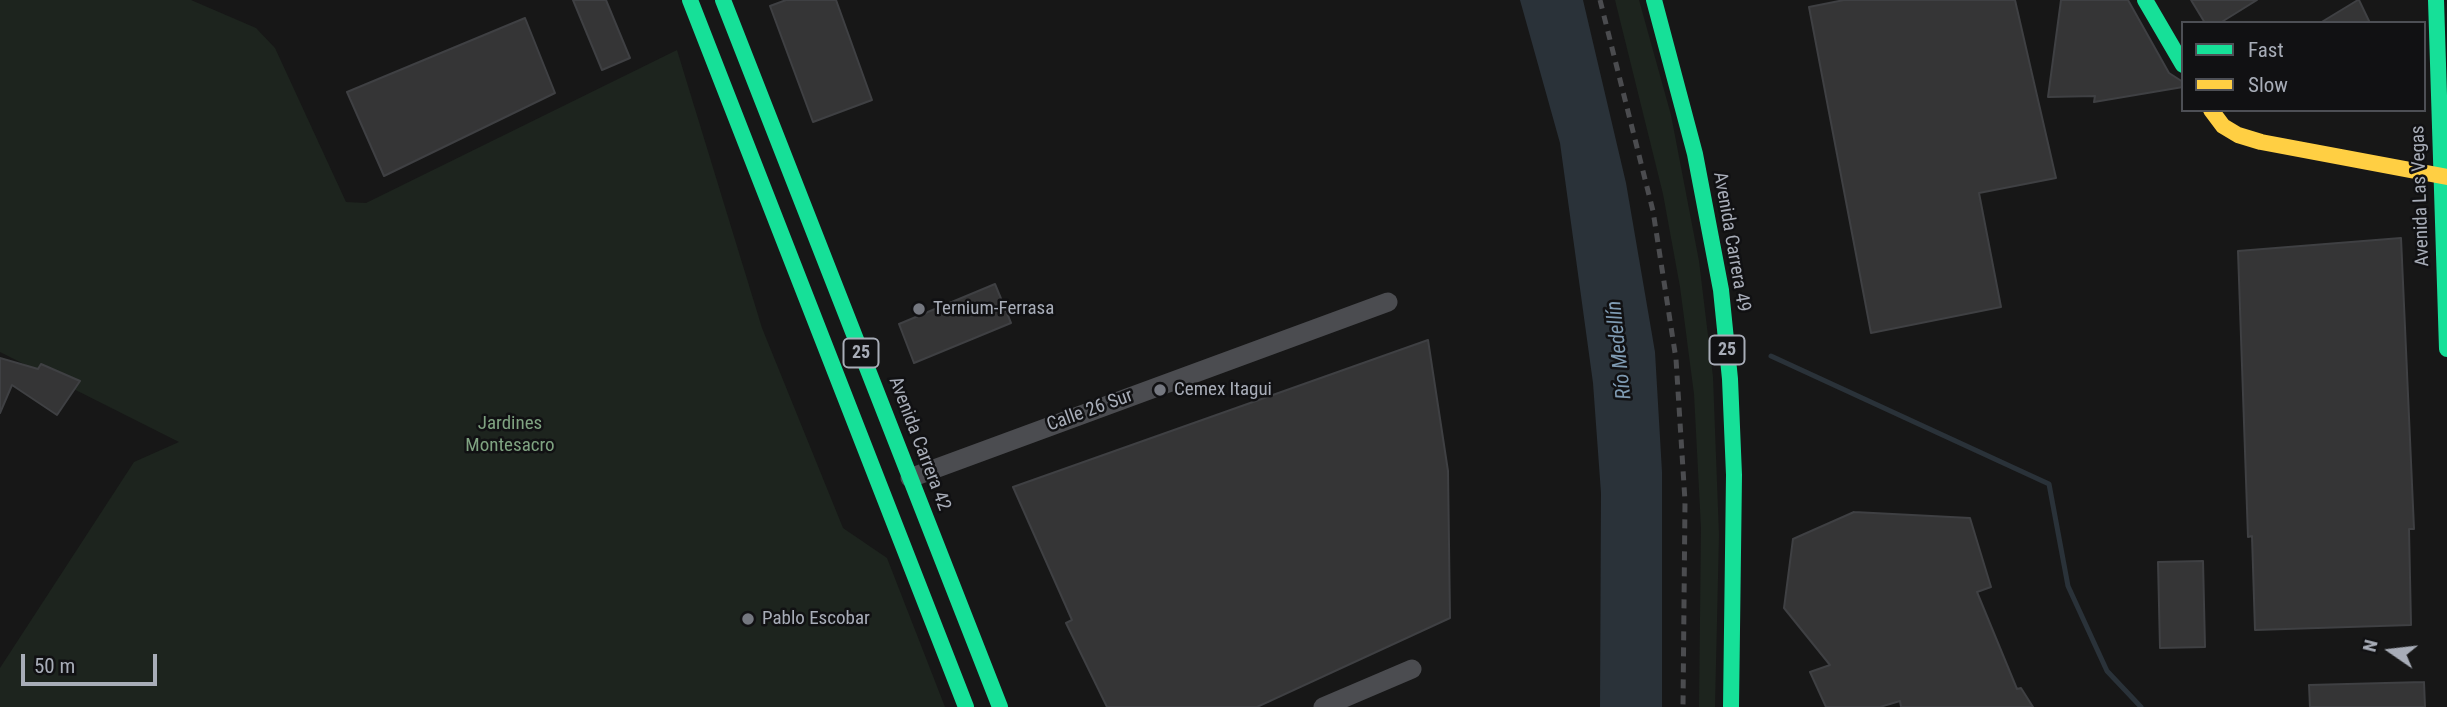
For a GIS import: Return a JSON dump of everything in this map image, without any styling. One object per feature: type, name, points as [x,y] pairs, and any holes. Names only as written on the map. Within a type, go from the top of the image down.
[{"type":"main road","name":"25","points":[[687,0],[966,707]]},
{"type":"main road","name":"Avenida Carrera 42","points":[[723,0],[1000,707]]},
{"type":"main road","name":"Avenida Carrera 49","points":[[1654,0],[1695,154],[1722,303],[1734,475],[1731,707]]},
{"type":"main road","points":[[2145,0],[2181,62]]},
{"type":"main road","name":"Avenida Las Vegas","points":[[2436,0],[2445,176],[2447,349]]},
{"type":"main road","points":[[2213,112],[2224,126],[2238,135],[2261,142],[2445,176]]},
{"type":"main road","points":[[980,656],[983,707]]},
{"type":"street","name":"Calle 26 Sur","points":[[910,478],[1388,302]]},
{"type":"street","points":[[1323,707],[1412,669]]},
{"type":"green space","name":"Jardines Montesacro","points":[[0,0],[191,0],[256,28],[275,48],[346,202],[366,203],[677,50],[762,328],[843,528],[887,558],[945,707],[0,707],[0,668],[134,462],[179,442],[0,352]]},
{"type":"green space","points":[[1615,0],[1639,0],[1671,115],[1699,261],[1713,377],[1719,535],[1715,707],[1699,707],[1701,528],[1694,394],[1680,287],[1663,194]]},
{"type":"water","name":"Río Medellín","points":[[1520,0],[1583,0],[1626,183],[1655,352],[1662,472],[1662,707],[1600,707],[1601,493],[1593,383],[1560,143]]},
{"type":"building","points":[[573,0],[606,0],[630,58],[602,70]]},
{"type":"building","points":[[786,0],[836,0],[872,100],[813,122],[770,6]]},
{"type":"building","points":[[1844,0],[2015,0],[2056,178],[1979,193],[2001,307],[1871,333],[1809,7]]},
{"type":"building","points":[[2061,0],[2128,0],[2169,73],[2181,81],[2181,87],[2094,102],[2095,96],[2048,97]]},
{"type":"building","points":[[2191,0],[2257,0],[2223,21],[2204,21]]},
{"type":"building","points":[[2358,0],[2369,21],[2323,21]]},
{"type":"building","points":[[525,18],[555,93],[384,176],[347,92]]},
{"type":"building","points":[[2401,238],[2414,529],[2409,529],[2411,625],[2255,630],[2252,536],[2248,537],[2238,251]]},
{"type":"building","points":[[995,284],[1011,323],[914,363],[899,324]]},
{"type":"building","points":[[1428,340],[1448,471],[1450,618],[1257,707],[1107,707],[1066,623],[1072,620],[1013,487]]},
{"type":"building","points":[[0,358],[38,369],[41,364],[80,381],[57,415],[12,385],[0,413]]},
{"type":"building","points":[[1854,512],[1970,518],[1991,587],[1977,592],[2017,689],[2021,688],[2033,707],[1901,707],[1900,701],[1880,707],[1826,707],[1810,672],[1830,665],[1784,608],[1793,539]]},
{"type":"building","points":[[2203,561],[2205,647],[2160,648],[2158,562]]},
{"type":"building","points":[[2424,682],[2425,707],[2310,707],[2309,685]]},
{"type":"waterway","points":[[1771,356],[2049,484],[2068,586],[2107,671],[2141,707]]},
{"type":"railway","points":[[1600,0],[1653,211],[1676,359],[1685,501],[1683,707]]},
{"type":"traffic: fast","points":[[690,0],[966,707]]},
{"type":"traffic: fast","points":[[723,0],[1000,707]]},
{"type":"traffic: fast","points":[[1654,0],[1695,154],[1721,290],[1730,379],[1734,475],[1731,707]]},
{"type":"traffic: fast","points":[[2145,0],[2181,62]]},
{"type":"traffic: fast","points":[[2436,0],[2447,349]]},
{"type":"traffic: slow","points":[[2212,112],[2223,126],[2238,135],[2261,142],[2447,177]]},
{"type":"place","name":"Ternium-Ferrasa","points":[[919,309]]},
{"type":"place","name":"Cemex Itagui","points":[[1160,390]]},
{"type":"place","name":"Pablo Escobar","points":[[748,619]]}]
